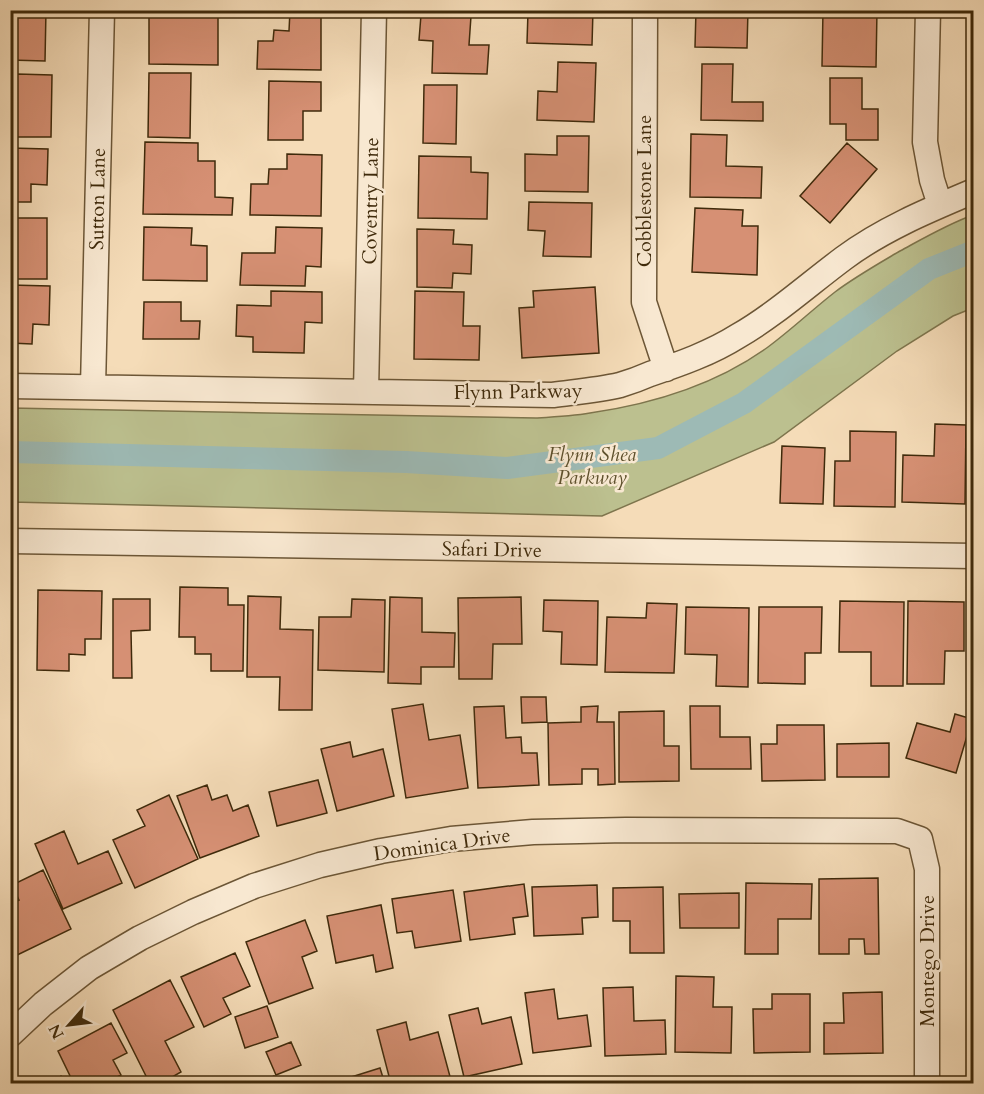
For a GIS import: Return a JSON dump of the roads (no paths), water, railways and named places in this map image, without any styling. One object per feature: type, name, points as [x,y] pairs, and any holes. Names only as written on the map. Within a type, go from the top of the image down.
[{"type":"street","name":"Sutton Lane","points":[[93,387],[102,10]]},
{"type":"street","name":"Coventry Lane","points":[[366,392],[374,10]]},
{"type":"street","name":"Cobblestone Lane","points":[[645,10],[644,302],[666,369]]},
{"type":"street","points":[[928,10],[925,142],[932,180],[940,205]]},
{"type":"street","name":"Flynn Parkway","points":[[10,386],[553,395],[622,384],[666,369],[738,336],[812,284],[845,257],[876,237],[974,191]]},
{"type":"street","name":"Safari Drive","points":[[10,541],[974,556]]},
{"type":"street","name":"Dominica Drive","points":[[10,1035],[43,1004],[89,968],[140,938],[254,886],[320,865],[381,851],[463,838],[532,832],[897,831],[920,839]]},
{"type":"street","name":"Montego Drive","points":[[920,839],[927,869],[927,1083]]},
{"type":"waterway","points":[[10,452],[406,462],[507,468],[658,448],[744,403],[929,269],[974,251]]},
{"type":"park label","name":"Flynn Shea Parkway","points":[[592,466]]}]
